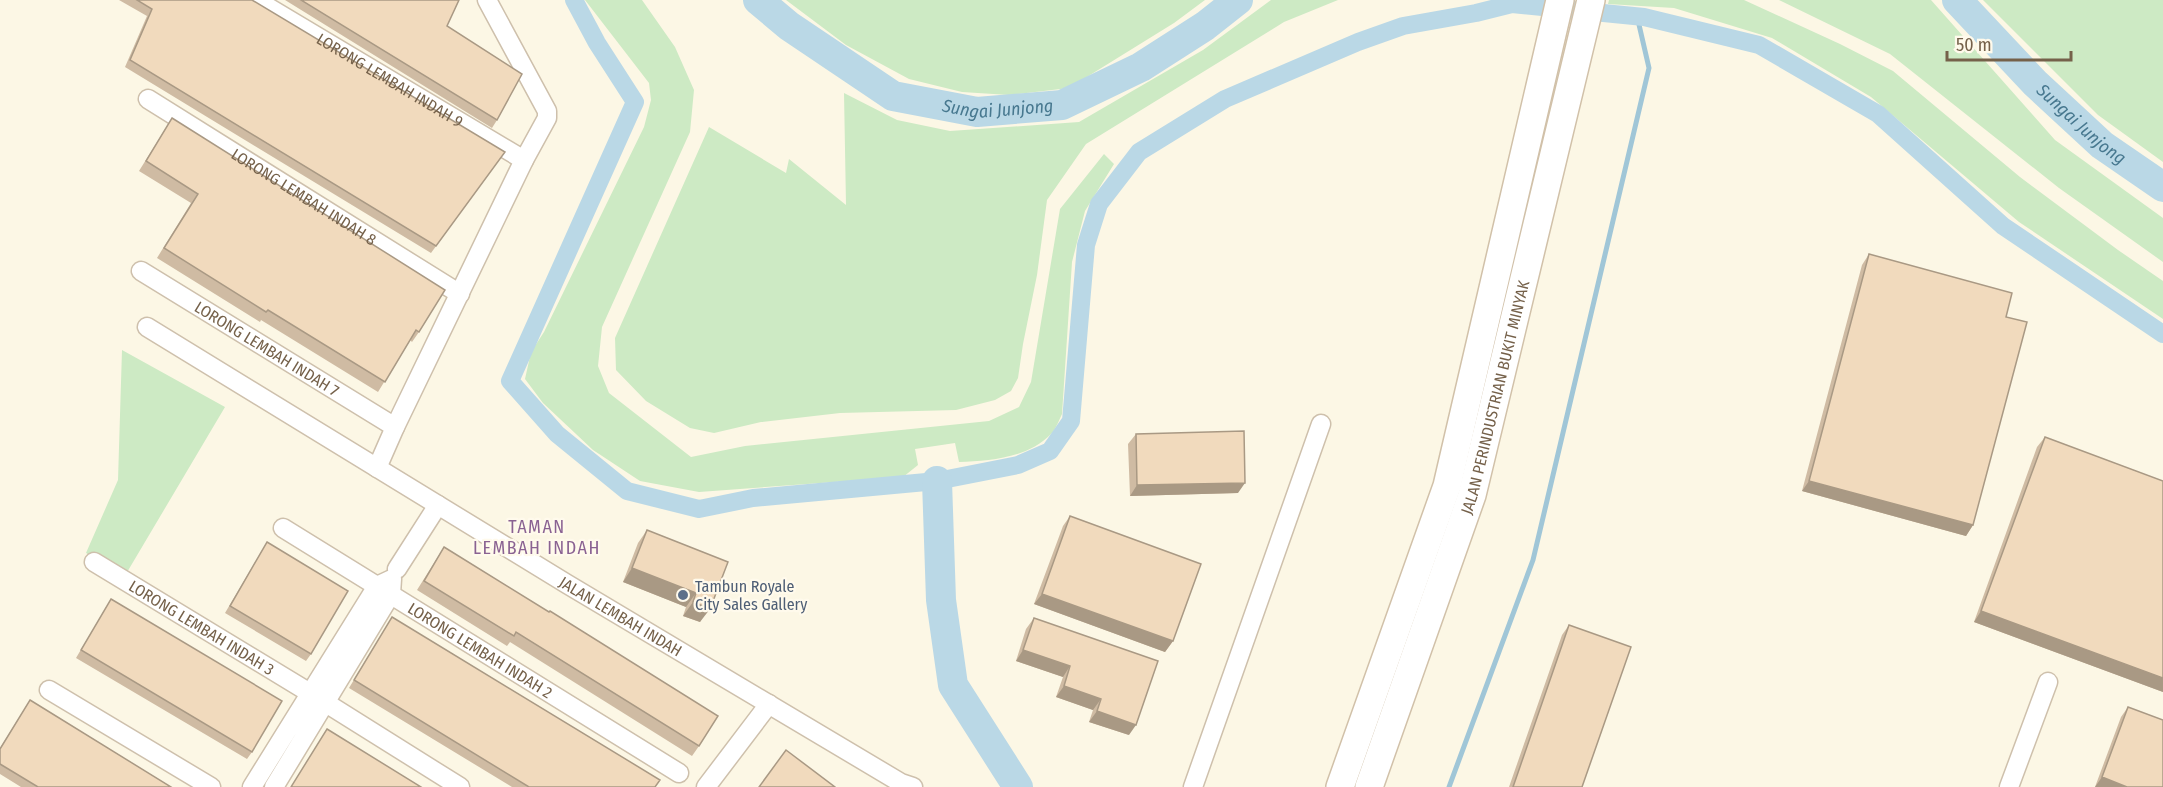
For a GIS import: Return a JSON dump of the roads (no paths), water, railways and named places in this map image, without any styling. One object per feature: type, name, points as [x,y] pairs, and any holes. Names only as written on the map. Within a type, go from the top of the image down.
[{"type":"main road","name":"JALAN PERINDUSTRIAN BUKIT MINYAK","points":[[1340,787],[1447,486],[1560,0]]},
{"type":"main road","name":"JALAN PERINDUSTRIAN BUKIT MINYAK","points":[[1369,787],[1472,495],[1591,0]]},
{"type":"street","name":"LORONG LEMBAH INDAH 9","points":[[256,0],[524,160]]},
{"type":"street","points":[[377,468],[524,160],[547,118],[547,111],[487,0]]},
{"type":"street","name":"LORONG LEMBAH INDAH 8","points":[[148,99],[460,294]]},
{"type":"street","name":"LORONG LEMBAH INDAH 7","points":[[141,271],[395,427]]},
{"type":"street","name":"JALAN LEMBAH INDAH","points":[[147,327],[769,704],[902,783],[913,787]]},
{"type":"street","points":[[1193,787],[1321,424]]},
{"type":"street","points":[[398,569],[438,505]]},
{"type":"street","name":"LORONG LEMBAH INDAH 2","points":[[283,528],[679,773]]},
{"type":"street","name":"LORONG LEMBAH INDAH 3","points":[[94,562],[460,787]]},
{"type":"street","points":[[274,787],[318,698],[384,590]]},
{"type":"street","points":[[2009,787],[2048,682]]},
{"type":"street","points":[[49,690],[211,787]]},
{"type":"street","points":[[252,787],[318,698]]},
{"type":"street","points":[[706,787],[769,704]]},
{"type":"waterway","points":[[574,0],[597,43],[635,102],[510,381],[557,434],[627,491],[699,509],[753,498],[937,481],[1018,465],[1050,451],[1071,421],[1086,245],[1099,204],[1139,152],[1225,99],[1358,42],[1403,26],[1512,4],[1644,17],[1759,45],[1878,114],[2003,226],[2163,334]]},
{"type":"waterway","name":"Sungai Junjong","points":[[758,0],[789,26],[893,96],[977,112],[1062,105],[1141,67],[1205,26],[1238,0]]},
{"type":"waterway","name":"Sungai Junjong","points":[[1957,0],[2035,83],[2102,145],[2163,187]]},
{"type":"waterway","points":[[1449,787],[1533,560],[1649,68],[1637,16]]},
{"type":"waterway","points":[[937,481],[941,600],[953,685],[1018,787]]},
{"type":"place","name":"Tambun Royale City Sales Gallery","points":[[683,595]]},
{"type":"district","name":"TAMAN LEMBAH INDAH","points":[[537,537]]}]
